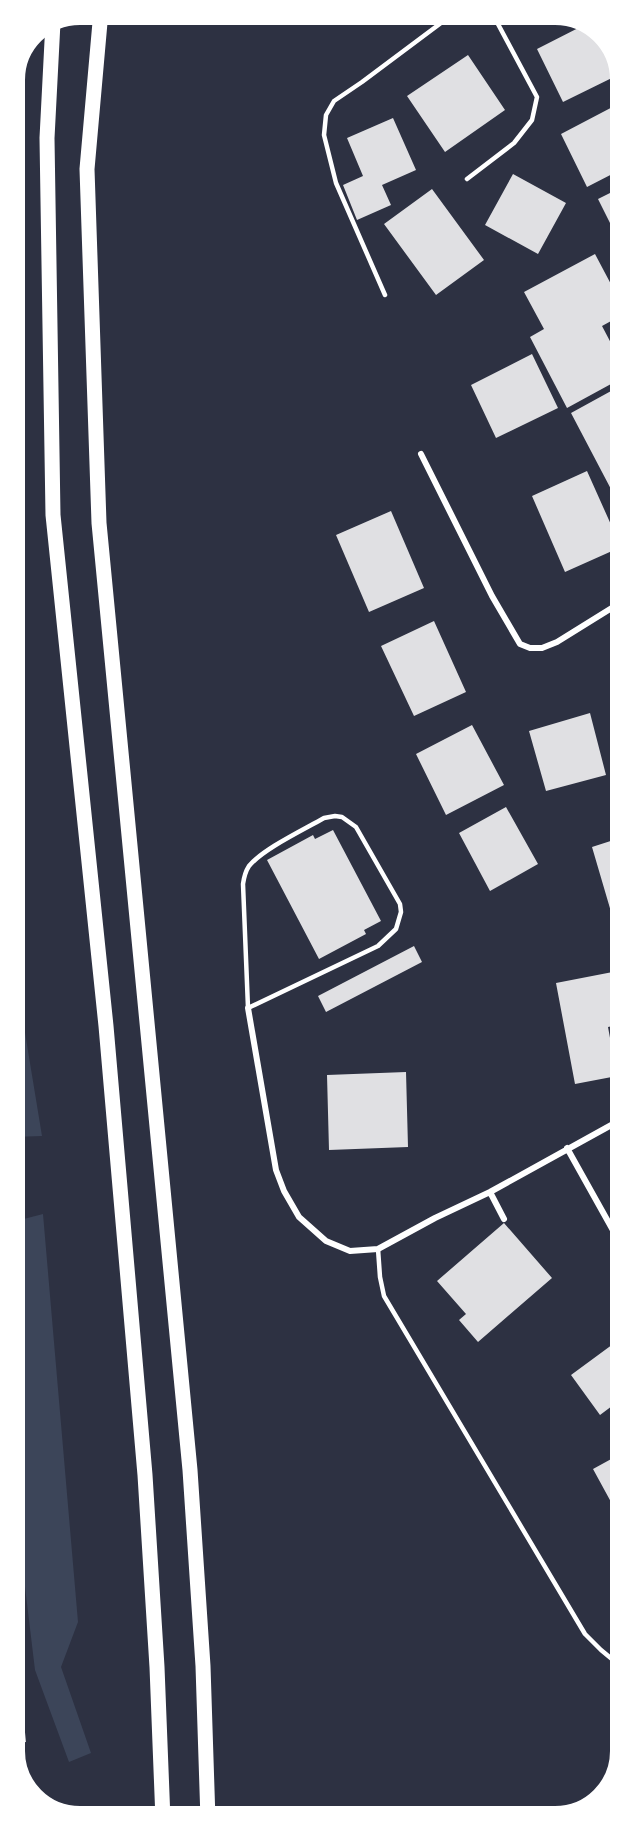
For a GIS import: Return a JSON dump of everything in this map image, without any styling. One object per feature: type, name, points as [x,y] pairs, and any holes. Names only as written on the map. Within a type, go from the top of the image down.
[{"type":"main road","points":[[100,21],[87,169],[99,523],[190,1470],[203,1666],[208,1810]]},
{"type":"main road","points":[[53,28],[47,138],[52,515],[106,1026],[144,1463],[157,1666],[163,1810]]},
{"type":"street","points":[[421,454],[492,596],[520,644],[531,648],[542,648],[557,642],[614,607]]},
{"type":"street","points":[[248,1008],[276,1170],[284,1191],[299,1217],[326,1241],[350,1251],[378,1249],[490,1192],[614,1123]]},
{"type":"street","points":[[567,1148],[614,1232]]},
{"type":"street","points":[[490,1192],[504,1219]]},
{"type":"lane","points":[[385,296],[336,183],[324,135],[326,115],[334,101],[444,21]]},
{"type":"lane","points":[[466,179],[514,143],[532,120],[537,97],[496,21]]},
{"type":"lane","points":[[342,817],[349,820],[356,827],[400,904],[401,912],[396,929],[378,946],[248,1008],[243,884],[248,868],[260,856],[324,818],[342,817]]},
{"type":"lane","points":[[378,1249],[384,1296],[585,1634],[614,1661]]},
{"type":"shaded area","points":[[21,1008],[42,1136],[21,1137]]},
{"type":"shaded area","points":[[43,1214],[78,1622],[61,1667],[91,1753],[69,1762],[35,1670],[21,1554],[21,1220]]},
{"type":"building","points":[[581,27],[591,33],[604,47],[612,65],[614,77],[563,102],[537,49]]},
{"type":"building","points":[[468,55],[505,110],[445,152],[407,96]]},
{"type":"building","points":[[614,106],[614,173],[587,187],[561,134]]},
{"type":"building","points":[[393,118],[416,170],[382,185],[391,205],[357,220],[343,185],[363,176],[347,138]]},
{"type":"building","points":[[513,174],[566,203],[538,254],[485,225]]},
{"type":"building","points":[[432,189],[484,260],[436,295],[384,224]]},
{"type":"building","points":[[614,191],[614,231],[598,199]]},
{"type":"building","points":[[595,254],[614,290],[614,319],[602,326],[614,349],[614,382],[567,408],[530,337],[544,329],[524,292]]},
{"type":"building","points":[[532,354],[558,408],[496,438],[471,385]]},
{"type":"building","points":[[614,389],[614,495],[571,413]]},
{"type":"building","points":[[587,471],[614,531],[614,550],[565,572],[532,496]]},
{"type":"building","points":[[391,511],[424,588],[369,612],[336,535]]},
{"type":"building","points":[[434,621],[466,692],[414,716],[381,646]]},
{"type":"building","points":[[610,646],[614,646],[614,710],[613,710]]},
{"type":"building","points":[[590,713],[606,775],[546,791],[529,731]]},
{"type":"building","points":[[472,725],[504,785],[446,815],[416,754]]},
{"type":"building","points":[[506,807],[538,864],[490,891],[459,833]]},
{"type":"building","points":[[333,830],[381,921],[364,930],[366,934],[319,959],[267,860],[313,835],[315,839]]},
{"type":"building","points":[[614,840],[614,922],[592,847]]},
{"type":"building","points":[[414,946],[422,962],[326,1012],[318,996]]},
{"type":"building","points":[[614,972],[614,1026],[608,1027],[614,1060],[614,1077],[575,1084],[556,983]]},
{"type":"building","points":[[406,1072],[408,1147],[329,1150],[327,1075]]},
{"type":"building","points":[[504,1223],[552,1278],[478,1342],[459,1320],[466,1314],[437,1281]]},
{"type":"building","points":[[614,1343],[614,1404],[600,1415],[571,1375]]},
{"type":"building","points":[[614,1457],[614,1500],[611,1502],[593,1469]]},
{"type":"building","points":[[21,1703],[26,1742],[21,1743]]}]
